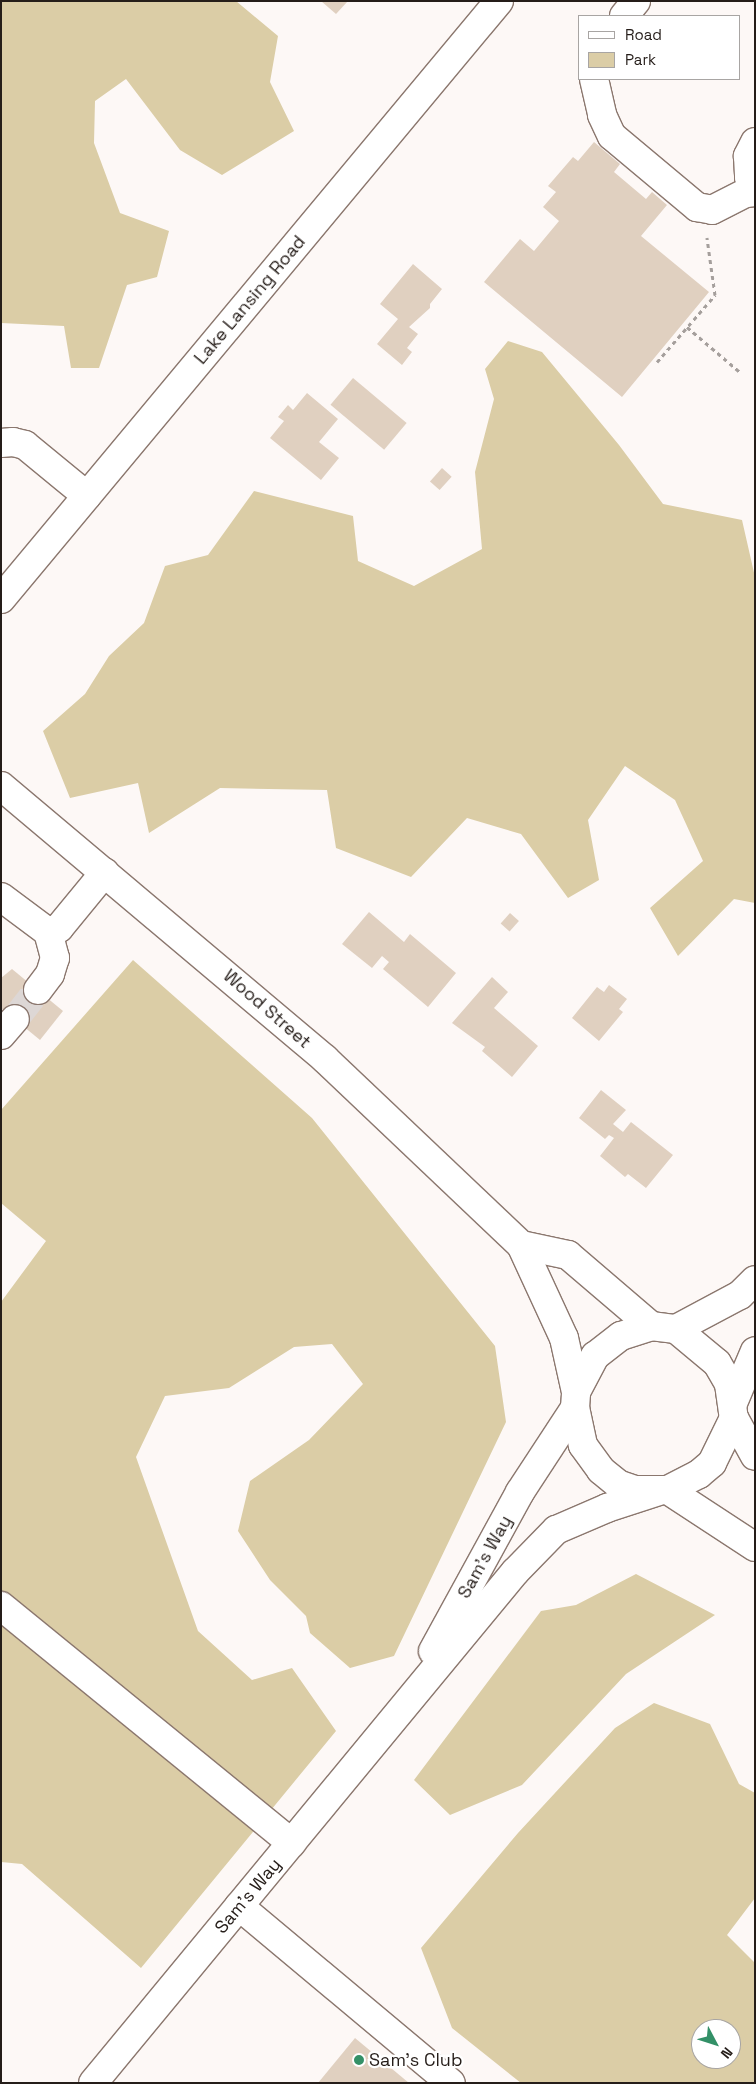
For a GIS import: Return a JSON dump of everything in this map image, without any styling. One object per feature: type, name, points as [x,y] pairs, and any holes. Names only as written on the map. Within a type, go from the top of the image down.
[{"type":"street","name":"Lake Lansing Road","points":[[1,598],[499,1]]},
{"type":"street","points":[[625,15],[636,1]]},
{"type":"street","points":[[594,80],[602,115],[612,136],[697,207],[712,210],[746,193],[755,192],[749,177],[748,156],[755,142]]},
{"type":"street","points":[[1,443],[13,442],[25,445],[87,496]]},
{"type":"street","name":"Wood Street","points":[[1,786],[325,1059],[522,1245],[564,1338],[575,1400]]},
{"type":"street","points":[[48,932],[59,928],[105,872]]},
{"type":"street","points":[[1,897],[48,932],[55,958],[50,974],[38,990]]},
{"type":"street","points":[[522,1245],[568,1255],[664,1327],[716,1363],[728,1384],[733,1410],[755,1456]]},
{"type":"street","points":[[755,1280],[740,1295],[664,1327],[621,1336],[595,1356],[575,1400],[583,1445],[601,1470],[618,1484],[634,1490],[663,1490],[712,1463],[755,1351]]},
{"type":"street","name":"Sam's Way","points":[[402,1709],[520,1492],[575,1400]]},
{"type":"street","points":[[663,1490],[755,1547]]},
{"type":"street","name":"Sam's Way","points":[[93,2083],[514,1572],[556,1530],[607,1508],[663,1490]]},
{"type":"street","points":[[1,1606],[292,1843]]},
{"type":"street","points":[[239,1906],[450,2083]]},
{"type":"path","points":[[657,362],[715,295],[706,232]]},
{"type":"path","points":[[687,327],[741,373]]},
{"type":"green space","points":[[1,1],[236,1],[278,36],[270,82],[294,131],[222,175],[180,150],[126,79],[95,101],[94,143],[120,213],[169,231],[157,277],[127,285],[99,368],[71,368],[64,326],[1,323]]},
{"type":"green space","points":[[508,341],[542,352],[619,445],[663,504],[742,520],[755,577],[755,903],[734,899],[678,956],[650,908],[703,861],[675,800],[625,766],[588,820],[599,880],[568,898],[521,834],[467,818],[411,877],[336,848],[327,790],[220,788],[149,833],[138,783],[70,798],[43,731],[85,694],[109,656],[144,623],[165,566],[208,555],[254,491],[353,516],[358,561],[414,586],[482,549],[475,472],[494,399],[485,369]]},
{"type":"green space","points":[[133,960],[312,1118],[495,1346],[506,1422],[394,1656],[350,1668],[310,1633],[306,1616],[270,1580],[238,1531],[250,1481],[309,1440],[363,1384],[332,1344],[294,1347],[229,1388],[165,1396],[136,1457],[198,1631],[252,1680],[292,1668],[336,1731],[141,1968],[22,1864],[1,1862],[1,1302],[46,1241],[1,1203],[1,1110]]},
{"type":"green space","points":[[636,1574],[715,1615],[626,1674],[522,1785],[450,1815],[414,1780],[541,1611],[576,1605]]},
{"type":"green space","points":[[654,1703],[710,1724],[739,1784],[755,1793],[755,1898],[727,1935],[755,1963],[755,2083],[521,2083],[452,2028],[421,1948],[518,1833],[615,1728]]},
{"type":"building","points":[[321,1],[348,1],[336,14]]},
{"type":"building","points":[[594,142],[620,164],[614,172],[646,199],[652,192],[667,205],[641,236],[709,292],[622,397],[484,282],[520,239],[534,251],[559,221],[543,207],[556,192],[548,186],[573,157],[578,161]]},
{"type":"building","points":[[413,264],[442,289],[430,304],[430,308],[409,327],[418,334],[407,348],[412,352],[402,365],[377,344],[398,319],[380,304]]},
{"type":"building","points":[[353,378],[407,423],[384,450],[331,405]]},
{"type":"building","points":[[307,393],[338,419],[319,442],[339,458],[321,480],[270,438],[284,421],[278,417],[288,405],[293,410]]},
{"type":"building","points":[[442,468],[452,477],[440,490],[430,481]]},
{"type":"building","points":[[369,912],[404,942],[410,934],[456,973],[428,1007],[383,969],[389,962],[382,956],[372,968],[342,944]]},
{"type":"building","points":[[510,913],[519,921],[510,931],[501,923]]},
{"type":"building","points":[[12,969],[63,1011],[40,1040],[1,1008],[1,978]]},
{"type":"building","points":[[492,977],[508,992],[494,1008],[538,1046],[512,1077],[482,1051],[485,1047],[452,1023]]},
{"type":"building","points":[[609,985],[627,999],[619,1009],[623,1012],[599,1041],[572,1018],[597,987],[604,992]]},
{"type":"building","points":[[601,1090],[626,1110],[613,1124],[623,1132],[631,1122],[673,1155],[646,1188],[628,1174],[625,1177],[600,1156],[614,1138],[609,1135],[605,1139],[579,1118]]},
{"type":"building","name":"Sam's Club","points":[[355,2038],[409,2083],[318,2083]]},
{"type":"tunnel","points":[[15,1019],[38,990]]},
{"type":"place","name":"Sam's Club","points":[[359,2060]]}]
